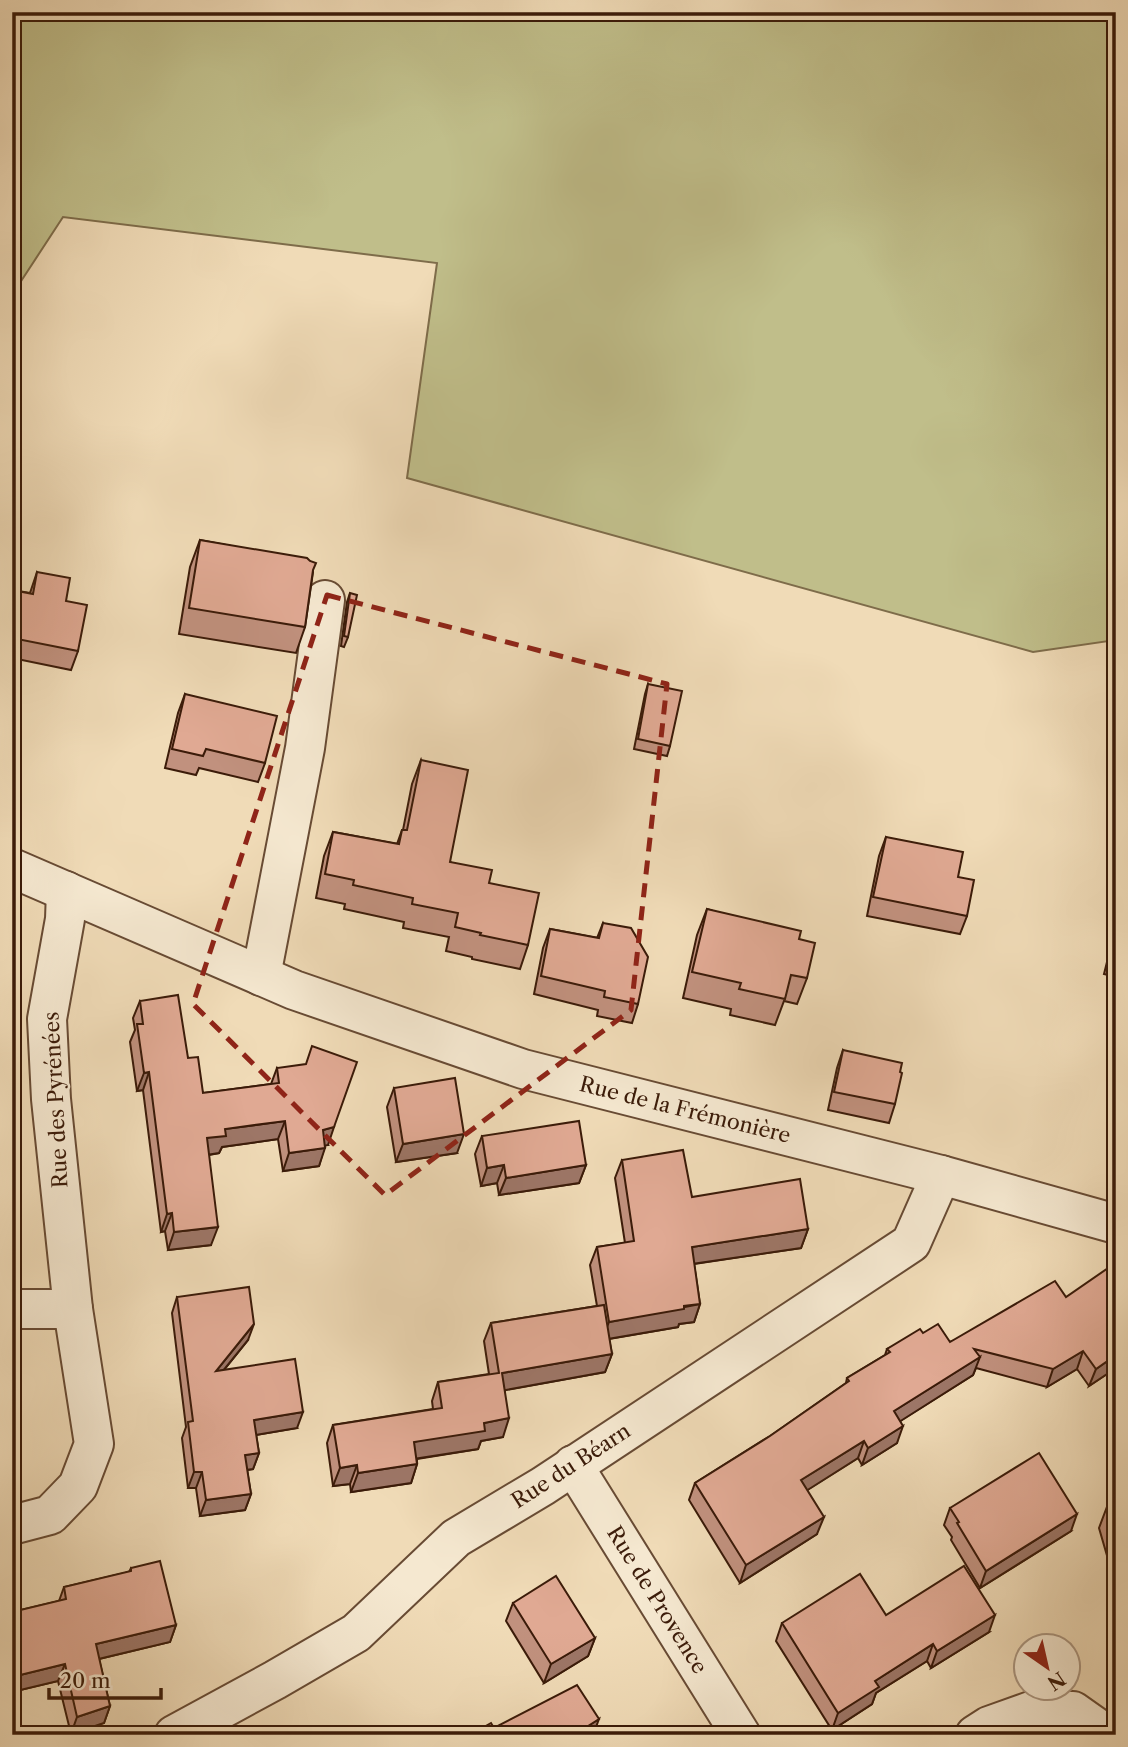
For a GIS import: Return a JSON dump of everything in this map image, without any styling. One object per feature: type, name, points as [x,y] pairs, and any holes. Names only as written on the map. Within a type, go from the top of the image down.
[{"type":"street","points":[[261,976],[305,748],[325,600]]},
{"type":"street","name":"Rue de la Frémonière","points":[[12,868],[294,990],[523,1069],[941,1175],[1116,1224]]},
{"type":"street","name":"Rue des Pyrénées","points":[[12,1525],[50,1515],[78,1486],[94,1444],[73,1309],[51,1099],[47,1019],[65,919],[66,891]]},
{"type":"street","name":"Rue du Béarn","points":[[174,1735],[356,1633],[456,1538],[543,1486],[911,1243],[941,1175]]},
{"type":"street","points":[[12,1309],[73,1309]]},
{"type":"street","name":"Rue de Provence","points":[[573,1465],[741,1735]]},
{"type":"street","points":[[975,1735],[989,1726],[1031,1711],[1073,1711],[1107,1735]]},
{"type":"highlighted area","points":[[327,595],[667,684],[631,1010],[385,1195],[193,1004]]},
{"type":"shaded area","points":[[12,12],[1116,12],[1116,640],[1033,652],[407,478],[437,263],[63,217],[12,295]]},
{"type":"building","points":[[200,540],[307,558],[316,563],[305,627],[189,608]]},
{"type":"building","points":[[37,572],[70,578],[66,601],[87,605],[78,651],[12,638],[12,590],[33,594]]},
{"type":"building","points":[[350,593],[357,595],[348,637],[344,636]]},
{"type":"building","points":[[648,684],[682,691],[670,746],[638,739]]},
{"type":"building","points":[[185,694],[277,716],[265,763],[206,749],[203,756],[172,749]]},
{"type":"building","points":[[421,760],[468,770],[450,862],[492,870],[489,883],[539,893],[528,945],[455,927],[458,913],[412,904],[413,898],[353,885],[354,880],[325,874],[333,832],[399,844],[402,830],[407,830]]},
{"type":"building","points":[[886,837],[963,852],[958,877],[974,880],[967,916],[873,897]]},
{"type":"building","points":[[707,909],[801,931],[799,939],[815,943],[807,978],[791,975],[785,999],[739,989],[741,983],[692,972]]},
{"type":"building","points":[[603,923],[631,928],[648,957],[638,1004],[604,997],[605,991],[541,976],[550,929],[599,938]]},
{"type":"building","points":[[1116,935],[1116,957],[1111,955]]},
{"type":"building","points":[[178,995],[188,1058],[198,1057],[203,1093],[279,1083],[277,1068],[306,1064],[312,1046],[357,1062],[334,1127],[323,1130],[325,1148],[289,1153],[285,1121],[225,1129],[226,1136],[207,1138],[218,1227],[174,1232],[172,1213],[167,1214],[149,1072],[144,1073],[137,1024],[143,1024],[140,1001]]},
{"type":"building","points":[[843,1050],[902,1063],[895,1104],[834,1092]]},
{"type":"building","points":[[455,1078],[464,1134],[403,1144],[394,1088]]},
{"type":"building","points":[[579,1121],[586,1165],[506,1178],[504,1165],[487,1168],[482,1136]]},
{"type":"building","points":[[683,1150],[692,1197],[800,1179],[808,1229],[692,1247],[700,1304],[609,1322],[597,1247],[634,1241],[622,1160]]},
{"type":"building","points":[[1111,1266],[1116,1267],[1116,1355],[1096,1369],[1083,1351],[1053,1369],[974,1349],[980,1357],[894,1411],[903,1426],[868,1448],[864,1441],[801,1480],[824,1517],[746,1565],[695,1483],[770,1436],[849,1381],[847,1378],[890,1352],[887,1349],[920,1329],[923,1333],[938,1324],[950,1342],[1055,1281],[1066,1297]]},
{"type":"building","points":[[249,1287],[254,1324],[216,1371],[295,1359],[303,1412],[254,1420],[259,1453],[245,1455],[251,1494],[206,1500],[202,1472],[194,1472],[188,1422],[193,1421],[177,1297]]},
{"type":"building","points":[[604,1305],[612,1354],[502,1373],[509,1418],[484,1423],[485,1431],[414,1442],[417,1464],[358,1473],[357,1465],[340,1468],[333,1425],[442,1408],[438,1382],[499,1373],[491,1323]]},
{"type":"building","points":[[1039,1453],[1077,1514],[986,1571],[950,1508]]},
{"type":"building","points":[[1116,1502],[1116,1532],[1108,1504]]},
{"type":"building","points":[[160,1561],[176,1625],[96,1644],[110,1706],[77,1717],[65,1664],[12,1677],[12,1612],[66,1599],[64,1587]]},
{"type":"building","points":[[964,1566],[995,1615],[937,1651],[933,1644],[875,1681],[879,1687],[838,1713],[782,1623],[860,1574],[886,1615]]},
{"type":"building","points":[[556,1576],[595,1638],[551,1664],[513,1603]]},
{"type":"building","points":[[577,1685],[599,1719],[574,1735],[470,1735],[491,1723],[494,1728]]}]
